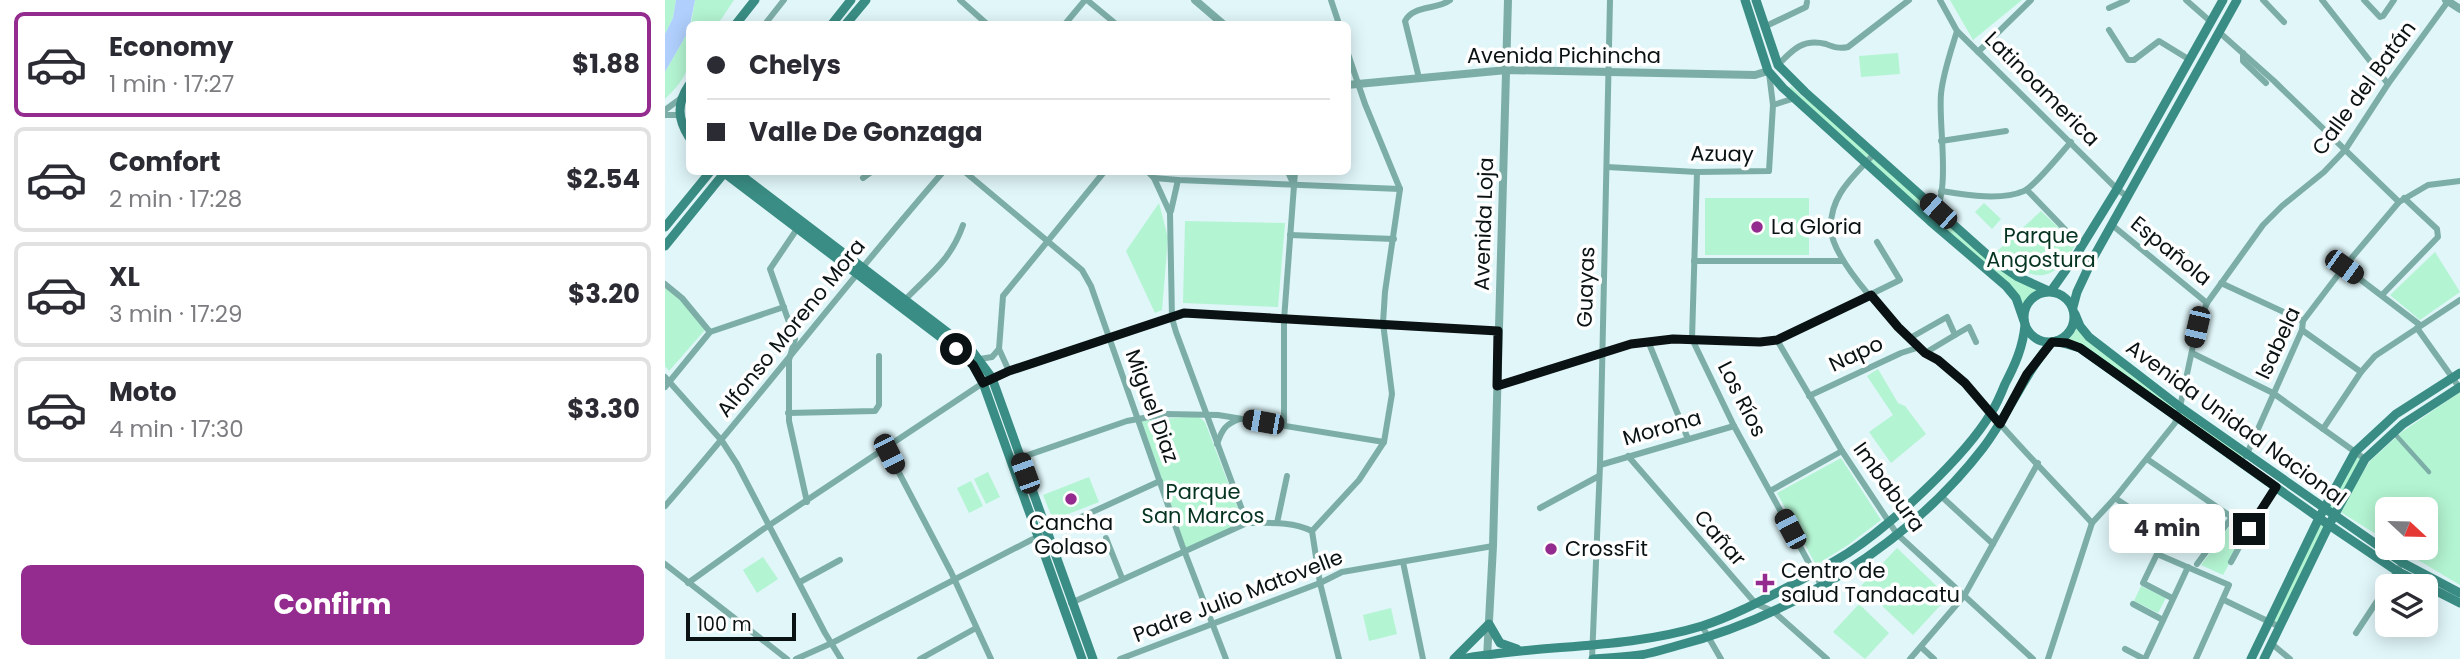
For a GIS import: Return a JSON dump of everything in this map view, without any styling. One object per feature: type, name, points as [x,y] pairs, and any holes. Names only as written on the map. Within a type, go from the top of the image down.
[{"type":"main road","points":[[737,21],[747,0]]},
{"type":"main road","points":[[738,21],[755,0]]},
{"type":"main road","points":[[834,21],[851,0]]},
{"type":"main road","points":[[848,21],[866,0]]},
{"type":"main road","points":[[1745,0],[1768,71],[1792,99],[2006,286],[2016,298],[2025,323],[2036,338],[2054,342]]},
{"type":"main road","points":[[1756,0],[1778,65],[1805,92],[2008,271],[2064,296],[2074,311]]},
{"type":"main road","points":[[1461,659],[1643,639],[1702,626],[1756,604],[1814,573],[1850,552],[1888,522],[1974,438],[1991,413],[2017,361],[2024,338],[2024,314],[2030,301],[2050,291],[2081,247],[2117,189],[2223,0]]},
{"type":"main road","points":[[1592,659],[1642,655],[1707,638],[1773,611],[1863,559],[1941,496],[2000,424],[2027,374],[2054,342],[2062,339],[2072,328],[2084,275],[2237,0]]},
{"type":"main road","name":"Avenida Pichincha","points":[[1768,71],[1778,65]]},
{"type":"main road","points":[[686,90],[680,99],[680,115],[686,130]]},
{"type":"main road","points":[[665,227],[708,175]]},
{"type":"main road","points":[[665,246],[722,175]]},
{"type":"main road","points":[[728,175],[796,229],[860,270]]},
{"type":"main road","points":[[741,175],[860,270],[980,359],[1067,604],[1082,659]]},
{"type":"main road","points":[[903,302],[966,357],[987,380]]},
{"type":"main road","name":"Avenida Unidad Nacional","points":[[2074,311],[2080,326],[2089,337],[2179,411]]},
{"type":"main road","name":"Avenida Unidad Nacional","points":[[2054,342],[2080,348],[2179,411],[2324,509],[2332,520],[2400,567],[2460,603]]},
{"type":"main road","points":[[2251,659],[2319,518],[2355,452],[2396,414],[2456,376]]},
{"type":"main road","points":[[2264,659],[2365,459],[2403,424],[2459,387]]},
{"type":"main road","name":"Avenida Unidad Nacional","points":[[2245,458],[2276,487],[2319,518],[2332,520]]},
{"type":"main road","name":"Avenida Unidad Nacional","points":[[2400,567],[2460,593]]},
{"type":"main road","points":[[1067,604],[1093,659]]},
{"type":"main road","points":[[1454,659],[1489,624],[1500,643],[1524,651]]},
{"type":"street","points":[[767,21],[784,0]]},
{"type":"street","points":[[960,0],[983,21]]},
{"type":"street","points":[[969,9],[975,0]]},
{"type":"street","points":[[1068,21],[1086,0],[1112,21]]},
{"type":"street","points":[[1195,0],[1220,21]]},
{"type":"street","points":[[1331,0],[1338,21]]},
{"type":"street","points":[[1419,78],[1405,21],[1408,15],[1415,11],[1444,5],[1450,0]]},
{"type":"street","name":"Avenida Loja","points":[[1487,657],[1493,546],[1508,0]]},
{"type":"street","name":"Guayas","points":[[1592,659],[1600,465],[1610,0]]},
{"type":"street","points":[[1778,65],[1794,48],[1806,42],[1816,41],[1839,49],[1848,47],[1909,0]]},
{"type":"street","name":"Latinoamerica","points":[[1940,0],[1957,31],[2128,197]]},
{"type":"street","points":[[1978,52],[2031,0]]},
{"type":"street","points":[[2109,8],[2127,0]]},
{"type":"street","points":[[2186,0],[2211,22]]},
{"type":"street","points":[[2263,0],[2284,22]]},
{"type":"street","points":[[2322,0],[2388,84]]},
{"type":"street","points":[[2364,0],[2380,17],[2393,0]]},
{"type":"street","points":[[2448,0],[2460,9]]},
{"type":"street","name":"Calle del Batán","points":[[2048,659],[2092,523],[2175,423],[2197,327],[2207,303],[2241,252],[2263,225],[2345,150],[2448,0]]},
{"type":"street","points":[[1764,27],[1806,7],[1807,2]]},
{"type":"street","points":[[2109,30],[2128,60],[2134,60],[2159,41],[2190,60]]},
{"type":"street","points":[[1930,221],[1938,211],[1941,191],[1942,85],[1957,31]]},
{"type":"street","points":[[2219,32],[2345,150],[2437,229],[2438,237],[2382,295]]},
{"type":"street","points":[[2243,53],[2243,61],[2266,83]]},
{"type":"street","points":[[1312,531],[1359,480],[1384,442],[1392,394],[1383,323],[1385,292],[1401,189],[1351,62]]},
{"type":"street","name":"Avenida Pichincha","points":[[1351,85],[1507,70],[1755,75],[1768,71]]},
{"type":"street","name":"Azuay","points":[[1607,167],[1697,172],[1769,171],[1773,105],[1768,71]]},
{"type":"street","points":[[665,113],[680,99]]},
{"type":"street","points":[[1773,105],[1792,99]]},
{"type":"street","points":[[665,113],[680,115]]},
{"type":"street","points":[[1941,141],[2006,131]]},
{"type":"street","points":[[1941,191],[2008,195],[2027,190],[2071,142]]},
{"type":"street","points":[[1874,154],[1838,193],[1833,207],[1831,233],[1843,261],[1910,338],[1965,383],[2092,523]]},
{"type":"street","name":"Los Ríos","points":[[1697,172],[1692,339],[1734,426],[1821,585]]},
{"type":"street","points":[[863,178],[866,175]]},
{"type":"street","name":"Alfonso Moreno Mora","points":[[665,506],[940,175]]},
{"type":"street","name":"Miguel Diaz","points":[[969,175],[1082,270],[1091,286],[1185,553],[1226,659]]},
{"type":"street","points":[[1009,371],[999,349],[1000,304],[1003,296],[1101,175]]},
{"type":"street","points":[[1151,175],[1170,213]]},
{"type":"street","points":[[1289,175],[1294,185]]},
{"type":"street","points":[[1284,426],[1284,320],[1295,175]]},
{"type":"street","points":[[1154,178],[1401,189]]},
{"type":"street","points":[[1178,180],[1170,213],[1172,318],[1247,523]]},
{"type":"street","name":"Isabela","points":[[2245,458],[2302,330],[2303,321],[2344,267],[2402,200],[2428,185],[2460,181]]},
{"type":"street","points":[[2027,190],[2081,247]]},
{"type":"street","points":[[2275,198],[2282,206]]},
{"type":"street","points":[[903,302],[939,268],[953,248],[963,225]]},
{"type":"street","name":"Española","points":[[2112,225],[2207,303]]},
{"type":"street","points":[[796,229],[770,270],[795,341],[789,360],[788,413],[807,502]]},
{"type":"street","points":[[1290,236],[1394,239]]},
{"type":"street","points":[[1497,386],[1648,341],[1777,340],[1901,280],[1877,242]]},
{"type":"street","points":[[1694,261],[1843,261]]},
{"type":"street","points":[[2344,267],[2419,327],[2456,376],[2459,387]]},
{"type":"street","name":"Española","points":[[2221,283],[2303,321]]},
{"type":"street","points":[[665,284],[682,298],[710,332]]},
{"type":"street","points":[[2323,429],[2361,372],[2375,356],[2460,300]]},
{"type":"street","points":[[784,307],[710,332],[667,382],[722,440],[841,659]]},
{"type":"street","points":[[688,583],[987,380],[1184,313],[1498,331]]},
{"type":"street","points":[[1910,338],[1947,317],[1955,335],[1969,327],[1976,342]]},
{"type":"street","points":[[2302,330],[2361,372]]},
{"type":"street","name":"Napo","points":[[1808,396],[1901,353],[1923,350],[1955,335]]},
{"type":"street","name":"Imbabura","points":[[1777,340],[1842,451],[1897,534],[2033,659]]},
{"type":"street","points":[[1648,341],[1688,439]]},
{"type":"street","points":[[980,359],[992,357],[999,349]]},
{"type":"street","points":[[2192,354],[2273,393],[2365,459]]},
{"type":"street","points":[[788,413],[875,411],[878,408],[879,356]]},
{"type":"street","points":[[1015,459],[1138,418],[1166,414],[1205,413],[1384,442]]},
{"type":"street","points":[[1217,444],[1222,429],[1241,418]]},
{"type":"street","name":"Morona","points":[[1600,465],[1734,426]]},
{"type":"street","points":[[2394,433],[2430,472]]},
{"type":"street","points":[[886,448],[954,579],[991,659]]},
{"type":"street","points":[[1770,491],[1842,451]]},
{"type":"street","name":"Cañar","points":[[1627,456],[1756,604],[1773,611],[1827,659]]},
{"type":"street","points":[[2147,459],[2249,529]]},
{"type":"street","points":[[1910,659],[1964,596],[2038,463]]},
{"type":"street","points":[[1277,523],[1287,476]]},
{"type":"street","points":[[1540,508],[1598,476]]},
{"type":"street","points":[[796,659],[1042,535],[1160,481]]},
{"type":"street","points":[[2231,562],[2276,487]]},
{"type":"street","points":[[1941,496],[1993,544]]},
{"type":"street","points":[[2115,498],[2164,531]]},
{"type":"street","points":[[2197,564],[2232,517]]},
{"type":"street","points":[[1067,604],[1247,523],[1303,526],[1312,531]]},
{"type":"street","points":[[1312,531],[1320,583],[1339,659]]},
{"type":"street","points":[[1106,538],[1122,578]]},
{"type":"street","name":"Padre Julio Matovelle","points":[[1120,659],[1320,583],[1342,572],[1493,546]]},
{"type":"street","points":[[2172,598],[2143,583],[2157,554],[2229,584],[2196,659]]},
{"type":"street","points":[[800,582],[840,560]]},
{"type":"street","points":[[1403,562],[1423,659]]},
{"type":"street","points":[[665,564],[787,659]]},
{"type":"street","points":[[2125,649],[2145,659],[2188,567]]},
{"type":"street","points":[[2356,632],[2400,567]]},
{"type":"street","points":[[2224,600],[2280,627]]},
{"type":"street","points":[[2133,604],[2163,620]]},
{"type":"street","points":[[1702,626],[1721,659]]},
{"type":"street","points":[[920,659],[976,628]]},
{"type":"street","points":[[2272,644],[2290,659]]},
{"type":"street","points":[[1921,647],[1934,659]]},
{"type":"green space","points":[[665,0],[676,0],[673,18],[665,34]]},
{"type":"green space","points":[[695,0],[734,0],[720,21],[692,21]]},
{"type":"green space","points":[[1950,0],[2022,0],[1973,40]]},
{"type":"green space","points":[[686,35],[686,70],[665,99],[665,72]]},
{"type":"green space","points":[[1898,53],[1900,74],[1861,77],[1859,56]]},
{"type":"green space","points":[[1791,86],[1804,98],[1808,95],[1937,212],[1929,220],[1786,92]]},
{"type":"green space","name":"La Gloria","points":[[1705,198],[1809,198],[1809,255],[1705,255]]},
{"type":"green space","points":[[1159,203],[1168,238],[1162,310],[1155,313],[1126,251]]},
{"type":"green space","points":[[1984,203],[2001,219],[1992,229],[1975,212]]},
{"type":"green space","name":"Parque Angostura","points":[[2041,211],[2076,244],[2067,259],[2048,274],[2029,274],[1994,254]]},
{"type":"green space","points":[[1938,213],[1971,243],[2046,291],[2033,295],[2023,311],[2019,301],[1931,221]]},
{"type":"green space","points":[[1185,221],[1285,223],[1278,307],[1183,303]]},
{"type":"green space","points":[[2435,252],[2460,292],[2420,320],[2390,295]]},
{"type":"green space","points":[[665,286],[681,299],[705,330],[669,371],[665,366]]},
{"type":"green space","points":[[2075,322],[2248,454],[2242,462],[2081,347],[2059,341],[2069,334]]},
{"type":"green space","points":[[1878,369],[1898,403],[1905,406],[1926,434],[1891,463],[1869,432],[1893,415],[1867,376]]},
{"type":"green space","points":[[2460,392],[2460,585],[2418,560],[2438,560],[2438,497],[2375,497],[2375,534],[2339,511],[2370,461],[2402,432]]},
{"type":"green space","name":"Parque San Marcos","points":[[1199,417],[1205,422],[1243,522],[1186,549],[1141,421]]},
{"type":"green space","points":[[2355,453],[2364,459],[2334,515],[2325,508]]},
{"type":"green space","points":[[1841,458],[1881,520],[1816,565],[1777,493]]},
{"type":"green space","points":[[988,472],[1000,497],[986,504],[974,479]]},
{"type":"green space","name":"Cancha Golaso","points":[[1089,477],[1099,502],[1053,520],[1043,495]]},
{"type":"green space","points":[[971,481],[983,506],[969,513],[957,488]]},
{"type":"green space","points":[[2320,520],[2328,525],[2279,626],[2271,622]]},
{"type":"green space","points":[[2231,524],[2246,533],[2223,575],[2201,565]]},
{"type":"green space","points":[[1897,548],[1948,597],[1913,635],[1861,586]]},
{"type":"green space","points":[[763,557],[778,579],[757,593],[743,570]]},
{"type":"green space","points":[[2141,586],[2166,598],[2158,613],[2134,601]]},
{"type":"green space","points":[[1859,604],[1889,633],[1865,659],[1833,632]]},
{"type":"green space","points":[[1391,608],[1397,634],[1369,641],[1363,615]]},
{"type":"water","points":[[676,0],[695,0],[691,21],[686,21],[686,35],[665,72],[665,34],[673,18]]},
{"type":"place","name":"La Gloria","points":[[1757,227]]},
{"type":"place","name":"Cancha Golaso","points":[[1071,499]]},
{"type":"place","name":"CrossFit","points":[[1551,549]]},
{"type":"place","name":"Centro de salud Tandacatu","points":[[1765,583]]},
{"type":"route","points":[[956,349],[973,365],[983,383],[1009,371],[1184,313],[1383,323],[1498,331],[1497,386],[1611,349],[1648,341],[1777,340],[1871,295],[1925,353],[1938,360],[1965,383],[2000,424],[2027,374],[2052,342],[2067,343],[2080,348],[2276,487],[2249,529]]}]
